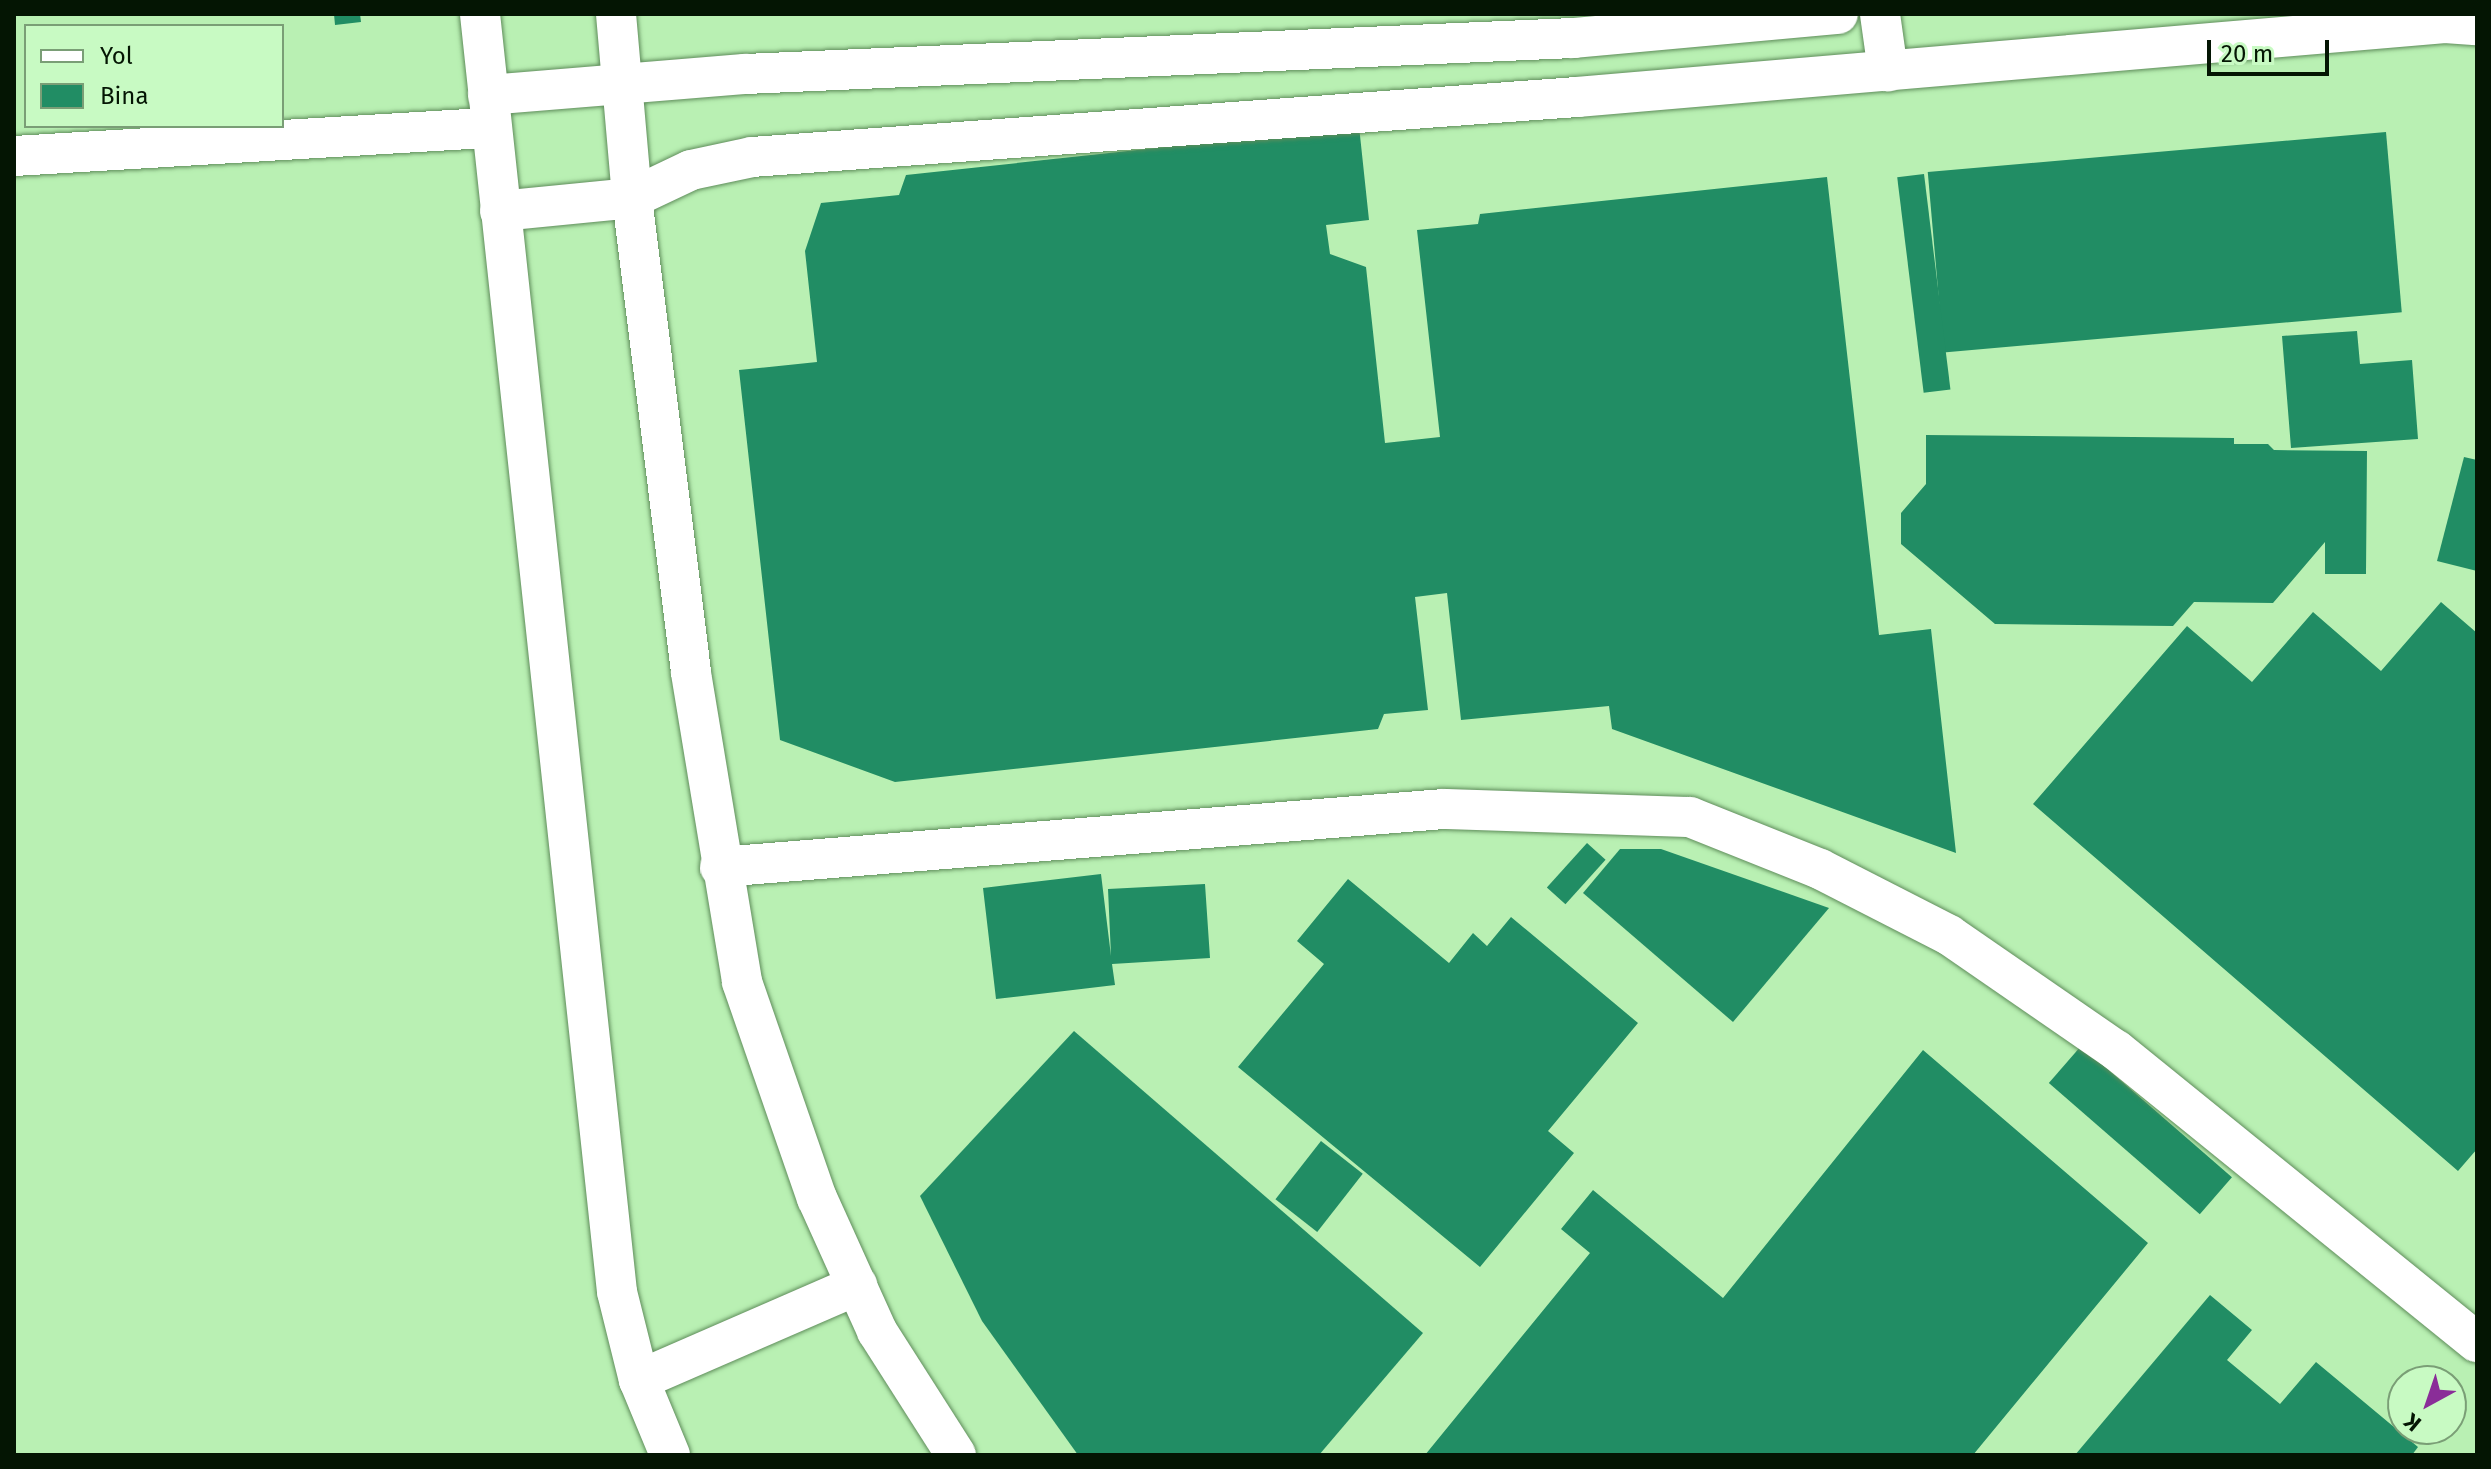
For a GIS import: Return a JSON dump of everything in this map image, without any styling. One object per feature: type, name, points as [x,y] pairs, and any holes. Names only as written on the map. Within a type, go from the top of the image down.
[{"type":"street","points":[[480,14],[588,1053],[617,1292],[639,1380],[670,1455]]},
{"type":"street","points":[[616,14],[632,198],[720,867],[742,982],[817,1198],[877,1331],[944,1450]]},
{"type":"street","points":[[14,156],[490,111],[624,84],[1573,38],[1838,14]]},
{"type":"street","points":[[1880,14],[1888,71]]},
{"type":"street","points":[[500,211],[632,198],[691,170],[752,157],[1577,97],[2445,23],[2477,25]]},
{"type":"street","points":[[1573,38],[1577,97]]},
{"type":"street","points":[[720,867],[1444,809],[1690,817],[1820,869],[1949,935],[2116,1050],[2477,1342]]},
{"type":"street","points":[[639,1380],[857,1285]]},
{"type":"shaded area","points":[[14,14],[2477,14],[2477,1455],[14,1455]]},
{"type":"building","points":[[334,14],[360,14],[361,22],[335,25]]},
{"type":"building","points":[[1359,126],[1369,220],[1326,225],[1330,254],[1366,267],[1385,443],[1440,437],[1417,230],[1478,224],[1480,214],[1827,177],[1879,635],[1931,629],[1956,853],[1612,729],[1609,706],[1461,720],[1447,593],[1415,597],[1428,710],[1384,714],[1378,729],[895,782],[780,740],[739,370],[817,362],[805,251],[821,203],[899,195],[906,175]]},
{"type":"building","points":[[2386,132],[2402,312],[1944,352],[1928,172]]},
{"type":"building","points":[[1924,174],[1950,389],[1924,393],[1897,177]]},
{"type":"building","points":[[2357,331],[2360,364],[2412,360],[2418,439],[2291,448],[2282,336]]},
{"type":"building","points":[[1926,435],[2234,438],[2234,444],[2268,444],[2274,450],[2367,451],[2366,574],[2325,574],[2325,542],[2273,603],[2194,602],[2173,626],[1995,624],[1901,544],[1901,513],[1926,484]]},
{"type":"building","points":[[2464,457],[2477,460],[2477,571],[2437,561]]},
{"type":"building","points":[[2441,602],[2477,633],[2477,1149],[2458,1171],[2033,804],[2187,626],[2252,682],[2313,612],[2381,671]]},
{"type":"building","points":[[1587,843],[1606,860],[1565,904],[1547,888]]},
{"type":"building","points":[[1620,849],[1661,849],[1829,908],[1733,1022],[1583,893]]},
{"type":"building","points":[[1101,874],[1111,956],[1108,889],[1205,884],[1210,958],[1112,964],[1115,985],[996,999],[983,888]]},
{"type":"building","points":[[1348,879],[1449,963],[1473,933],[1487,946],[1511,917],[1638,1023],[1548,1131],[1574,1153],[1480,1267],[1238,1067],[1324,964],[1297,941]]},
{"type":"building","points":[[1074,1031],[1423,1333],[1319,1455],[1078,1455],[982,1321],[920,1196]]},
{"type":"building","points":[[2081,1046],[2232,1177],[2200,1214],[2049,1083]]},
{"type":"building","points":[[1923,1050],[2148,1243],[1973,1455],[1425,1455],[1590,1253],[1561,1229],[1593,1190],[1723,1298]]},
{"type":"building","points":[[1321,1141],[1363,1174],[1317,1232],[1275,1199]]},
{"type":"building","points":[[2210,1295],[2252,1330],[2227,1360],[2280,1404],[2316,1362],[2387,1421],[2387,1445],[2418,1447],[2412,1455],[2075,1455]]}]
